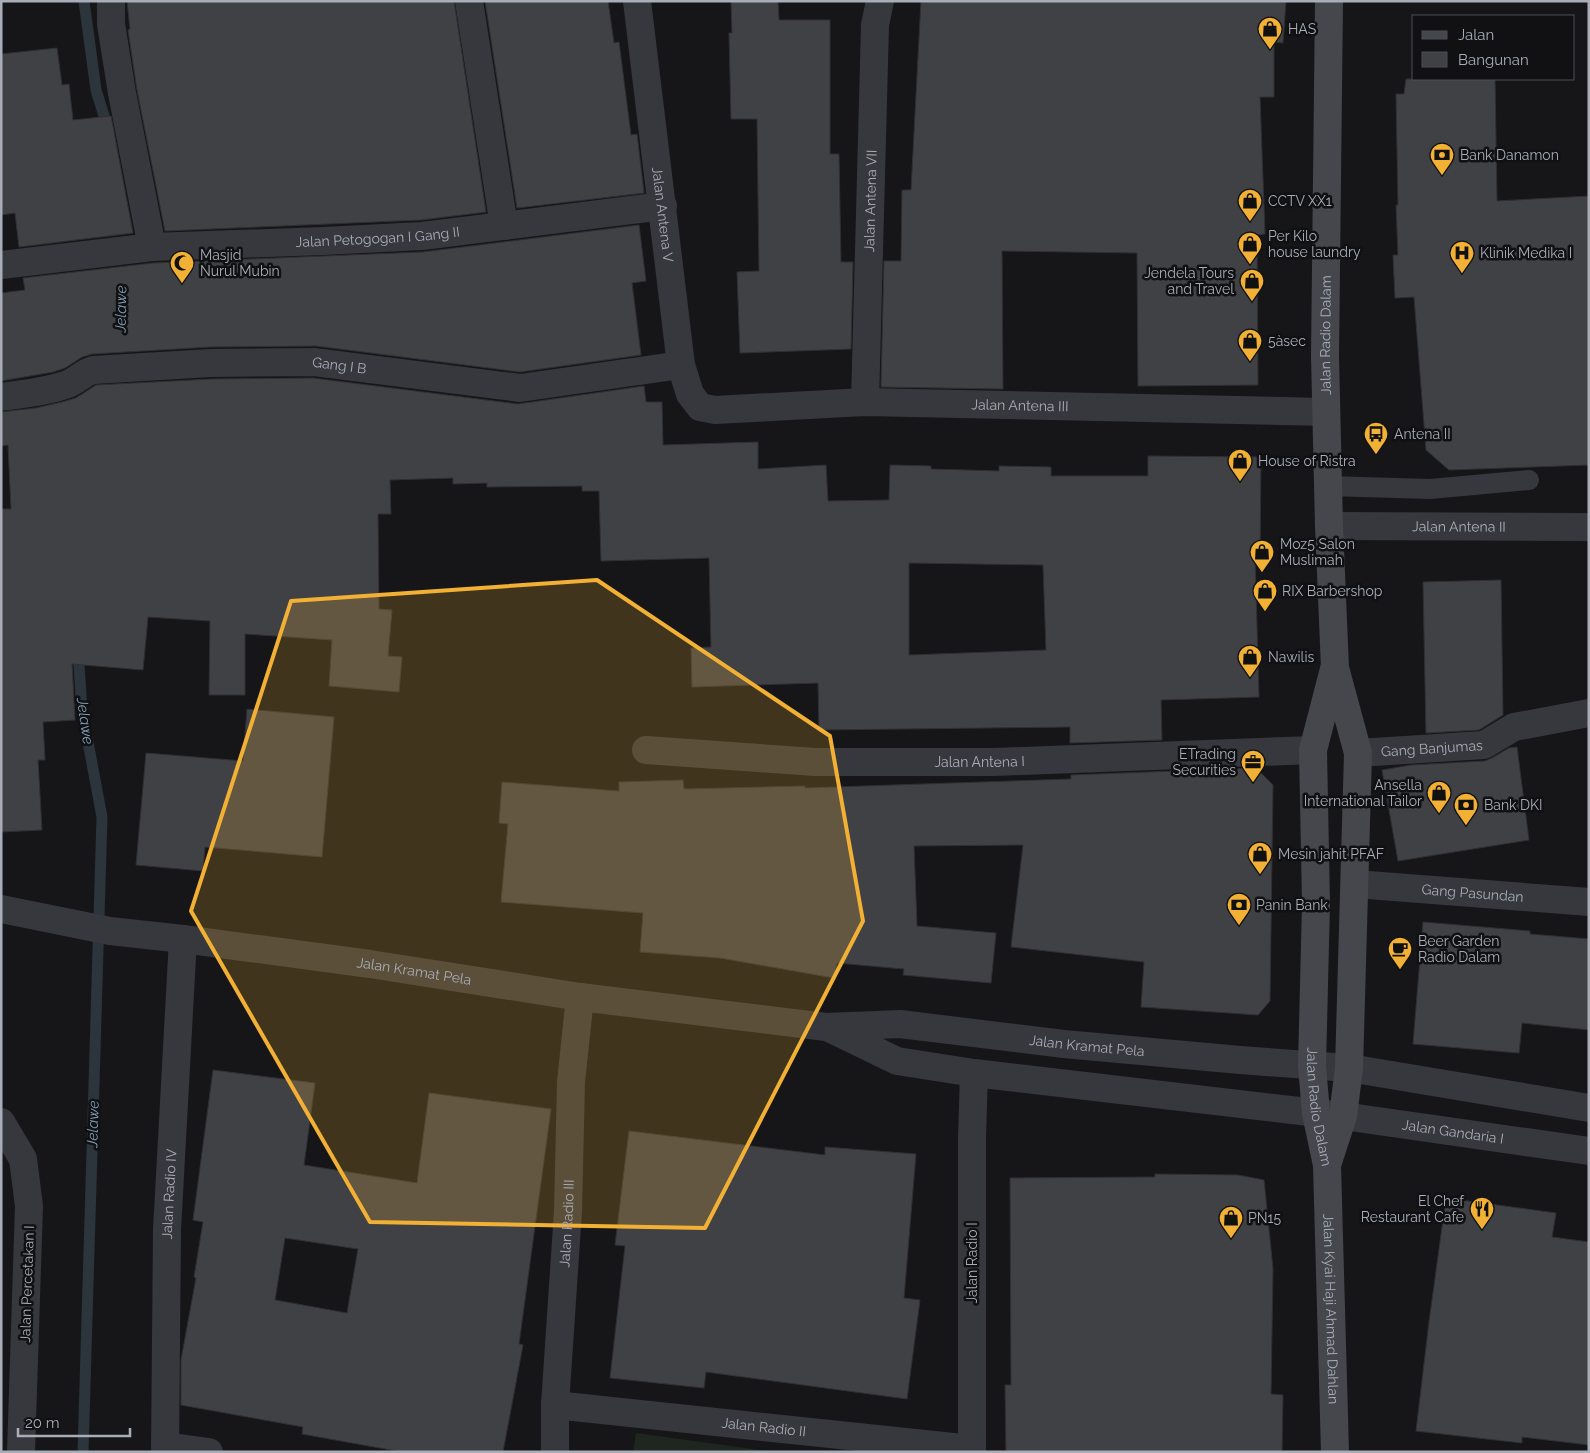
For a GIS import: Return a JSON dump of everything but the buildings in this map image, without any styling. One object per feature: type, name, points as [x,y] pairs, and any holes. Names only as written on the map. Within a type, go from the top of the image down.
[{"type":"main road","name":"Jalan Radio Dalam","points":[[1327,1165],[1343,1116],[1349,1068],[1358,753],[1334,668],[1326,412],[1329,1]]},
{"type":"main road","name":"Jalan Radio Dalam","points":[[1327,1165],[1316,1113],[1312,1066],[1316,904],[1313,750],[1334,668]]},
{"type":"main road","name":"Jalan Kyai Haji Ahmad Dahlan","points":[[1327,1165],[1335,1452]]},
{"type":"street","points":[[111,1],[111,24],[142,248]]},
{"type":"street","points":[[469,1],[504,226]]},
{"type":"street","name":"Jalan Antena V","points":[[637,1],[681,365],[690,394],[700,407],[715,410]]},
{"type":"street","name":"Jalan Antena VII","points":[[865,402],[876,25],[880,1]]},
{"type":"street","name":"Jalan Petogogan I Gang II","points":[[1,265],[142,248],[422,236],[663,206]]},
{"type":"street","name":"Gang I B","points":[[1,397],[58,388],[93,370],[211,363],[314,362],[520,388],[681,365]]},
{"type":"street","name":"Jalan Antena III","points":[[715,410],[865,402],[1326,412]]},
{"type":"street","name":"Jalan Antena II","points":[[1329,526],[1589,526]]},
{"type":"street","name":"Gang Banjumas","points":[[1358,753],[1484,745],[1514,726],[1589,713]]},
{"type":"street","name":"Jalan Antena I","points":[[646,750],[815,762],[994,762],[1313,750]]},
{"type":"street","name":"Gang Pasundan","points":[[1355,884],[1589,902]]},
{"type":"street","name":"Jalan Kramat Pela","points":[[1,909],[110,931],[370,964],[580,997],[826,1027],[900,1024],[1064,1044],[1349,1068]]},
{"type":"street","name":"Jalan Radio IV","points":[[165,1449],[167,1230],[183,939]]},
{"type":"street","name":"Jalan Radio III","points":[[555,1452],[555,1406],[568,1211],[571,1082],[580,997]]},
{"type":"street","name":"Jalan Kramat Pela","points":[[826,1027],[897,1061],[974,1073],[1316,1113]]},
{"type":"street","points":[[1349,1068],[1589,1108]]},
{"type":"street","name":"Jalan Radio I","points":[[972,1450],[972,1148],[974,1073]]},
{"type":"street","name":"Jalan Gandaria I","points":[[1316,1113],[1589,1151]]},
{"type":"street","name":"Jalan Percetakan I","points":[[1,1122],[23,1159],[29,1206],[21,1452]]},
{"type":"street","name":"Jalan Radio II","points":[[555,1406],[972,1450]]},
{"type":"street","points":[[165,1449],[209,1452]]},
{"type":"lane","points":[[1328,486],[1430,490],[1529,480]]},
{"type":"highlighted area","points":[[597,580],[830,736],[863,921],[705,1228],[370,1222],[191,911],[291,601]]},
{"type":"shaded area","points":[[636,1433],[768,1451],[633,1452]]},
{"type":"waterway","name":"Jelawe","points":[[84,1],[96,90],[109,132]]},
{"type":"waterway","name":"Jelawe","points":[[78,650],[82,710],[102,817],[83,1452]]},
{"type":"place","name":"HAS","points":[[1270,50]]},
{"type":"place","name":"Bank Danamon","points":[[1442,176]]},
{"type":"place","name":"CCTV XX1","points":[[1250,222]]},
{"type":"place","name":"Per Kilo house laundry","points":[[1250,265]]},
{"type":"place","name":"Klinik Medika I","points":[[1462,274]]},
{"type":"place","name":"Masjid Nurul Mubin","points":[[182,284]]},
{"type":"place","name":"Jendela Tours and Travel","points":[[1252,302]]},
{"type":"place","name":"5àsec","points":[[1250,362]]},
{"type":"place","name":"Antena II","points":[[1376,455]]},
{"type":"place","name":"House of Ristra","points":[[1240,482]]},
{"type":"place","name":"Moz5 Salon Muslimah","points":[[1262,573]]},
{"type":"place","name":"RIX Barbershop","points":[[1265,612]]},
{"type":"place","name":"Nawilis","points":[[1250,678]]},
{"type":"place","name":"ETrading Securities","points":[[1253,783]]},
{"type":"place","name":"Ansella International Tailor","points":[[1439,814]]},
{"type":"place","name":"Bank DKI","points":[[1466,826]]},
{"type":"place","name":"Mesin jahit PFAF","points":[[1260,875]]},
{"type":"place","name":"Panin Bank","points":[[1239,926]]},
{"type":"place","name":"Beer Garden Radio Dalam","points":[[1400,970]]},
{"type":"place","name":"El Chef Restaurant Cafe","points":[[1482,1230]]},
{"type":"place","name":"PN15","points":[[1231,1239]]}]
